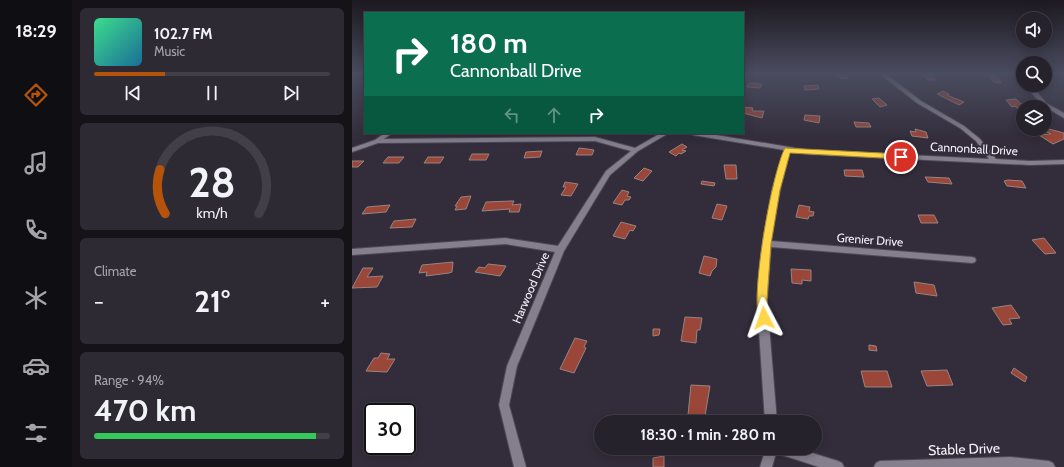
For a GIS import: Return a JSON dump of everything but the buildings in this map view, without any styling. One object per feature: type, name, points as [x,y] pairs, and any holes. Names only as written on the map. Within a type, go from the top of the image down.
[{"type":"street","points":[[911,96],[962,127],[978,140],[994,161]]},
{"type":"street","points":[[1037,96],[1044,104],[1064,116]]},
{"type":"street","points":[[352,150],[377,141],[388,134]]},
{"type":"street","points":[[560,250],[608,173],[636,150],[664,134]]},
{"type":"street","name":"Cannonball Drive","points":[[699,134],[787,150],[1030,163],[1064,162]]},
{"type":"street","points":[[377,141],[595,139],[636,150]]},
{"type":"street","points":[[770,415],[762,300],[767,244],[776,190],[787,150]]},
{"type":"street","name":"Harwood Drive","points":[[352,252],[505,241],[560,250],[512,366],[504,406],[520,467]]},
{"type":"street","name":"Grenier Drive","points":[[767,244],[972,260]]},
{"type":"street","points":[[766,467],[770,455]]},
{"type":"street","points":[[799,455],[838,467]]},
{"type":"street","name":"Stable Drive","points":[[880,467],[1010,463],[1049,467]]},
{"type":"route","points":[[764,318],[762,300],[767,244],[776,190],[787,150],[901,157]]}]
